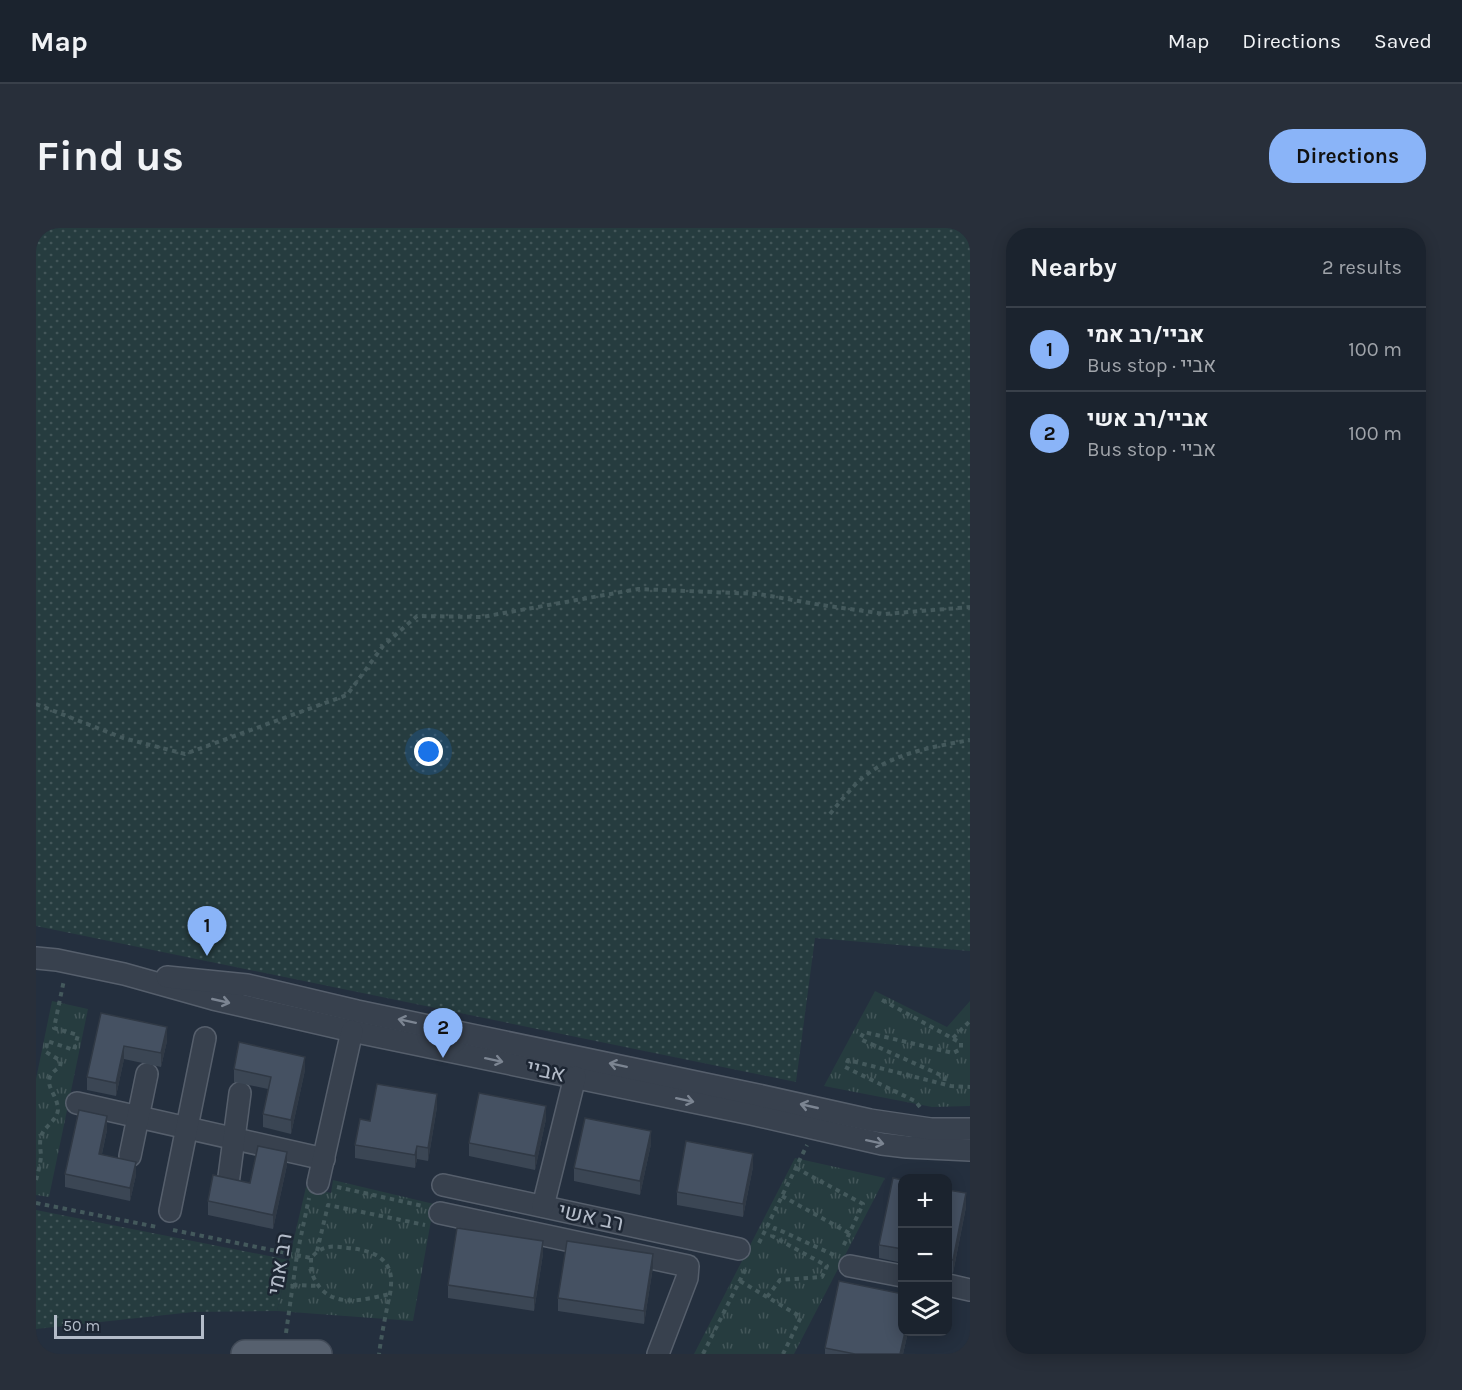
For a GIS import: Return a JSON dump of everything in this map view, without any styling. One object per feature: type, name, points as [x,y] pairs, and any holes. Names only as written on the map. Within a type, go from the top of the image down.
[{"type":"main road","points":[[246,1354],[318,1354]]},
{"type":"street","name":"אביי","points":[[36,952],[62,961]]},
{"type":"street","name":"אביי","points":[[36,958],[124,974],[213,999],[352,1031],[751,1114],[882,1144],[970,1150]]},
{"type":"street","name":"אביי","points":[[124,974],[247,985],[357,1011],[861,1118],[931,1129],[970,1129]]},
{"type":"street","points":[[318,1183],[352,1031]]},
{"type":"street","points":[[170,1211],[205,1038]]},
{"type":"street","points":[[130,1156],[147,1074]]},
{"type":"street","points":[[543,1206],[575,1077]]},
{"type":"street","points":[[228,1184],[240,1093]]},
{"type":"street","points":[[77,1103],[324,1159]]},
{"type":"street","name":"רב אשי","points":[[443,1185],[739,1249]]},
{"type":"street","points":[[432,1212],[687,1266],[687,1278],[658,1354]]},
{"type":"street","points":[[850,1266],[898,1275]]},
{"type":"street","points":[[952,1287],[970,1290]]},
{"type":"path","points":[[36,704],[123,738],[185,754],[347,695],[383,646],[417,616],[482,617],[638,589],[759,594],[885,614],[970,607]]},
{"type":"path","points":[[830,814],[859,781],[884,764],[908,754],[970,740]]},
{"type":"path","points":[[36,1180],[40,1158],[40,1138],[58,1109],[49,1076],[60,1067],[61,1061],[46,1052],[47,1041],[74,1050],[78,1035],[54,1028],[62,961]]},
{"type":"path","points":[[882,1000],[962,1043],[961,1049],[953,1053],[864,1032],[860,1039],[945,1077],[944,1084]]},
{"type":"path","points":[[953,1038],[970,1021]]},
{"type":"path","points":[[931,1129],[921,1107],[915,1101],[845,1067],[848,1060],[951,1086],[970,1087]]},
{"type":"path","points":[[767,1297],[780,1280],[822,1277],[827,1266],[771,1236],[775,1228],[838,1257],[863,1204],[796,1168]]},
{"type":"path","points":[[317,1251],[328,1205],[426,1225],[432,1212],[318,1183]]},
{"type":"path","name":"רב אמי","points":[[283,1353],[297,1255],[310,1190],[318,1183]]},
{"type":"path","points":[[782,1196],[849,1233]]},
{"type":"path","points":[[379,1354],[390,1294],[391,1273],[384,1260],[359,1249],[328,1246],[317,1251],[311,1258],[312,1274],[319,1286],[323,1292],[335,1298],[360,1301],[390,1294]]},
{"type":"path","points":[[297,1255],[311,1258]]},
{"type":"path","points":[[740,1281],[801,1317],[783,1354]]},
{"type":"path","points":[[293,1285],[319,1286]]},
{"type":"green space","points":[[36,228],[970,228],[970,951],[815,938],[796,1082],[36,926]]},
{"type":"green space","points":[[875,991],[947,1027],[970,1001],[970,1106],[932,1107],[824,1086]]},
{"type":"green space","points":[[52,1001],[88,1009],[49,1197],[36,1195],[36,1079]]},
{"type":"green space","points":[[795,1158],[885,1178],[794,1354],[694,1354]]},
{"type":"green space","points":[[333,1180],[434,1204],[413,1321],[277,1311],[306,1187],[331,1193]]},
{"type":"green space","points":[[36,1210],[289,1260],[277,1311],[193,1312],[36,1329]]},
{"type":"building","points":[[101,1013],[167,1027],[161,1053],[124,1046],[116,1083],[87,1077]]},
{"type":"building","points":[[239,1042],[305,1057],[291,1120],[263,1114],[271,1077],[234,1069]]},
{"type":"building","points":[[377,1084],[437,1094],[428,1148],[417,1146],[415,1155],[355,1145],[360,1119],[370,1121]]},
{"type":"building","points":[[479,1093],[546,1106],[535,1156],[469,1143]]},
{"type":"building","points":[[79,1110],[107,1116],[99,1154],[136,1162],[130,1188],[65,1174]]},
{"type":"building","points":[[585,1118],[651,1131],[640,1181],[574,1168]]},
{"type":"building","points":[[686,1141],[753,1154],[743,1204],[677,1192]]},
{"type":"building","points":[[258,1146],[287,1152],[273,1215],[208,1201],[213,1175],[250,1183]]},
{"type":"building","points":[[893,1178],[898,1179],[898,1248],[879,1245]]},
{"type":"building","points":[[952,1191],[966,1193],[952,1260]]},
{"type":"building","points":[[457,1228],[543,1241],[534,1298],[448,1285]]},
{"type":"building","points":[[567,1241],[653,1254],[644,1311],[558,1298]]},
{"type":"building","points":[[839,1281],[898,1293],[898,1336],[904,1336],[900,1354],[855,1354],[825,1348]]},
{"type":"place","name":"אביי/רב אמי","points":[[207,956]]},
{"type":"place","name":"אביי/רב אשי","points":[[443,1058]]}]
